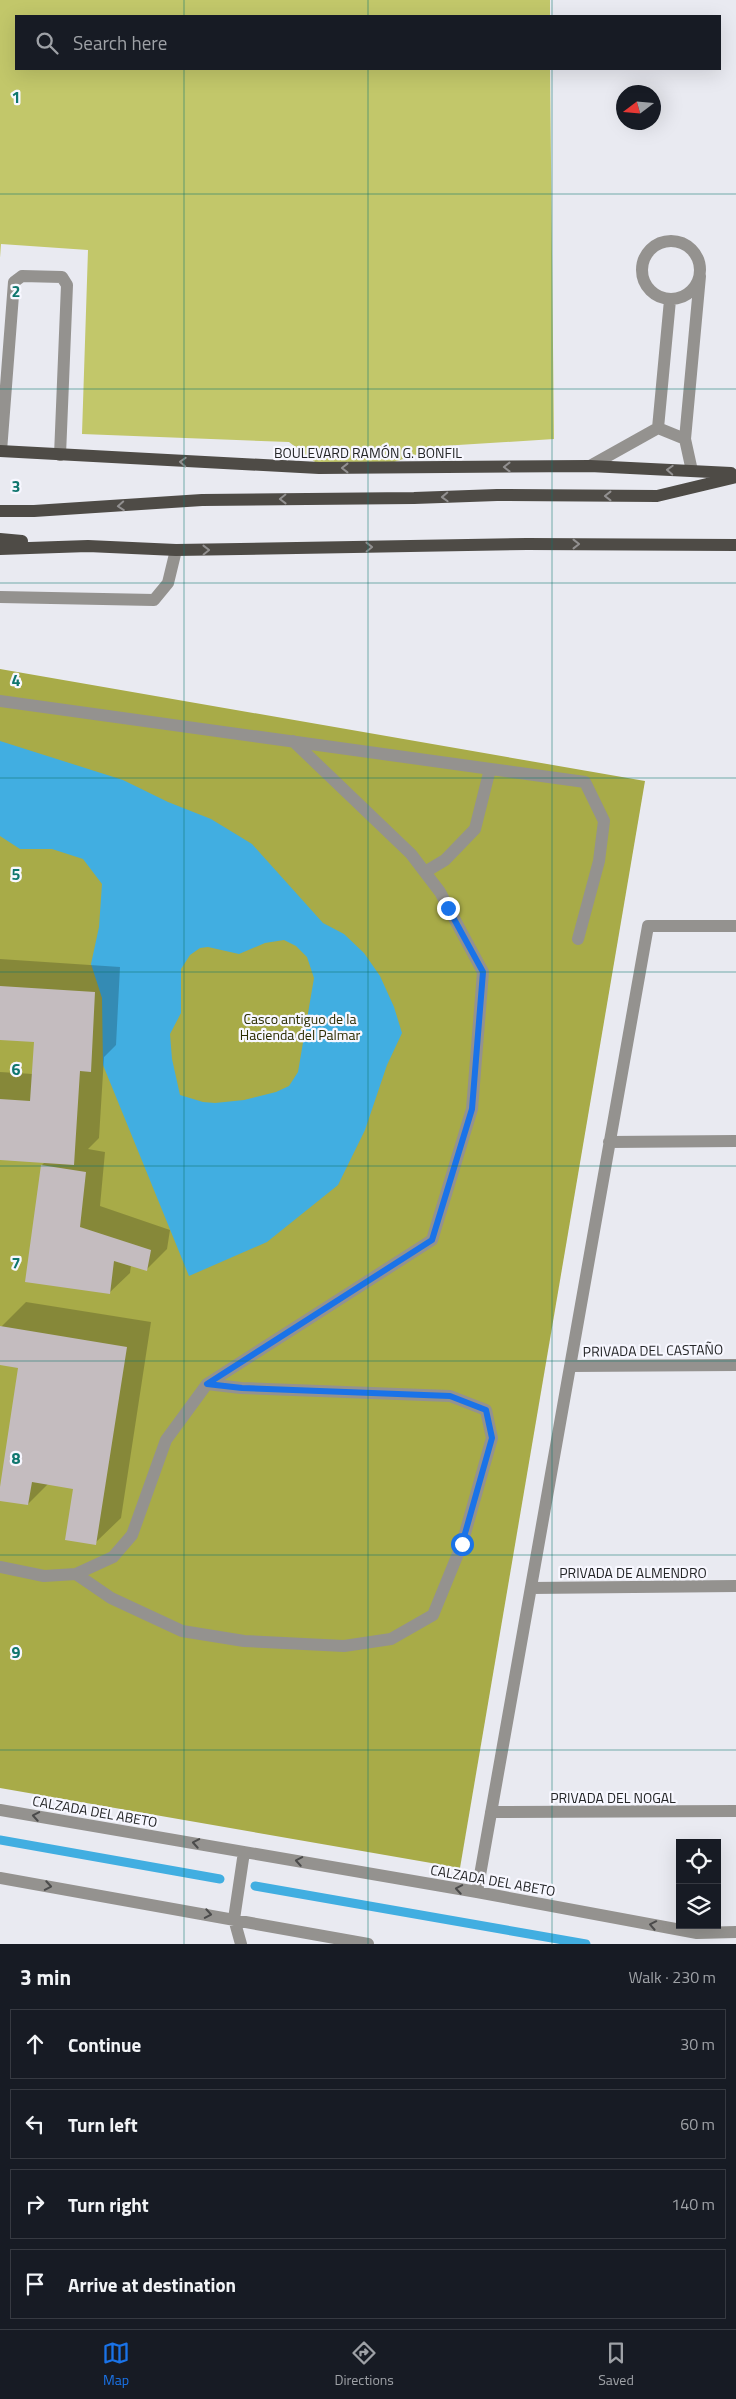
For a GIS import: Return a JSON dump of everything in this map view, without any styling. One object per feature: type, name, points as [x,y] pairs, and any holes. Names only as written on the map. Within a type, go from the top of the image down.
[{"type":"main road","name":"BOULEVARD RAMÓN G. BONFIL","points":[[0,452],[319,468],[590,466],[736,475]]},
{"type":"main road","points":[[0,511],[34,512],[202,500],[414,498],[497,494],[656,496],[736,475]]},
{"type":"main road","points":[[0,539],[176,550],[527,544],[735,546]]},
{"type":"main road","points":[[0,549],[88,546]]},
{"type":"street","points":[[692,471],[684,439],[700,276],[697,256],[681,243],[661,242],[645,255],[642,275],[651,293],[670,300],[690,294],[700,276]]},
{"type":"street","points":[[0,452],[14,282],[22,276],[62,277],[67,285],[60,455]]},
{"type":"street","points":[[658,428],[670,300]]},
{"type":"street","points":[[658,428],[684,439]]},
{"type":"street","points":[[590,466],[658,428]]},
{"type":"street","points":[[0,597],[154,600],[168,582],[176,550]]},
{"type":"street","points":[[0,701],[585,782],[604,821],[599,861],[578,939]]},
{"type":"street","points":[[0,1567],[44,1576],[76,1574],[113,1557],[132,1535],[166,1440],[207,1384],[432,1240],[472,1109],[483,972],[440,892],[411,854],[293,741]]},
{"type":"street","points":[[425,872],[445,860],[475,828],[490,769]]},
{"type":"street","points":[[477,1892],[648,926],[736,926]]},
{"type":"street","points":[[609,1142],[736,1141]]},
{"type":"street","name":"PRIVADA DEL CASTAÑO","points":[[570,1366],[736,1365]]},
{"type":"street","points":[[76,1574],[111,1598],[182,1631],[244,1641],[344,1646],[391,1640],[433,1615],[462,1544],[492,1438],[486,1410],[450,1396],[242,1388],[207,1384]]},
{"type":"street","name":"PRIVADA DE ALMENDRO","points":[[531,1588],[736,1586]]},
{"type":"street","name":"CALZADA DEL ABETO","points":[[0,1810],[477,1892],[697,1933],[736,1932]]},
{"type":"street","name":"PRIVADA DEL NOGAL","points":[[491,1812],[736,1811]]},
{"type":"street","points":[[241,1944],[234,1918],[244,1852]]},
{"type":"street","points":[[0,1878],[234,1918],[368,1944]]},
{"type":"green space","points":[[0,0],[550,0],[550,15],[15,15],[15,70],[550,70],[554,439],[442,446],[391,463],[319,465],[289,442],[82,434],[88,250],[1,244],[0,258]]},
{"type":"green space","name":"Casco antiguo de la Hacienda del Palmar","points":[[0,669],[645,781],[460,1868],[0,1788]]},
{"type":"water","points":[[0,741],[123,780],[168,802],[211,819],[252,844],[323,923],[344,934],[364,953],[380,976],[394,1007],[402,1033],[387,1065],[365,1130],[338,1185],[267,1242],[189,1276],[103,1065],[102,998],[91,964],[99,927],[102,884],[83,859],[52,849],[20,849],[0,836]],"holes":[[[284,940],[296,946],[307,957],[314,978],[298,1072],[289,1086],[276,1092],[244,1100],[215,1103],[203,1102],[180,1095],[172,1059],[170,1034],[181,1013],[181,969],[190,955],[200,948],[208,947],[239,954],[265,943]]]},
{"type":"building","points":[[0,986],[95,992],[91,1072],[80,1071],[74,1165],[0,1160],[0,1099],[30,1101],[34,1042],[0,1040]]},
{"type":"building","points":[[41,1165],[86,1172],[80,1227],[151,1250],[147,1271],[114,1261],[110,1294],[25,1282]]},
{"type":"building","points":[[0,1326],[127,1347],[96,1545],[65,1540],[73,1489],[32,1482],[28,1505],[0,1501],[0,1487],[18,1368],[0,1365]]},
{"type":"waterway","points":[[0,1840],[220,1879]]},
{"type":"waterway","points":[[255,1886],[586,1944]]},
{"type":"route","points":[[448,908],[483,972],[472,1109],[432,1240],[207,1384],[242,1388],[450,1396],[486,1410],[492,1438],[462,1544]]}]
